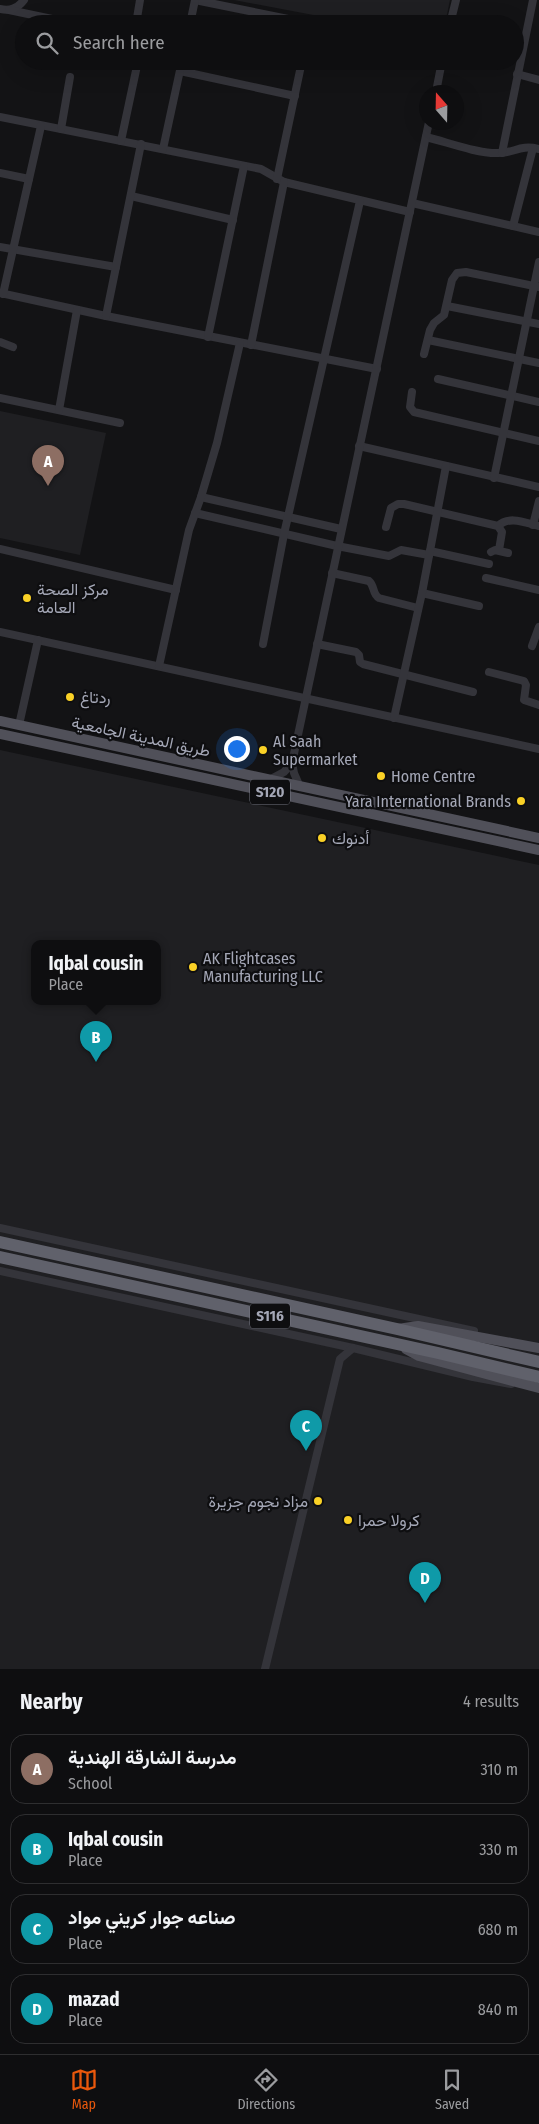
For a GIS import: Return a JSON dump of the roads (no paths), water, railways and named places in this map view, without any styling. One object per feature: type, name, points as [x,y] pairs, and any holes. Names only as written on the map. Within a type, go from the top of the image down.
[{"type":"highway","points":[[0,1235],[44,1251]]},
{"type":"highway","name":"S116","points":[[0,1242],[539,1362]]},
{"type":"highway","name":"S116","points":[[0,1257],[539,1377]]},
{"type":"main road","name":"طريق المدينة الجامعية","points":[[0,721],[539,838]]},
{"type":"main road","name":"طريق المدينة الجامعية","points":[[0,734],[539,850]]},
{"type":"main road","points":[[397,1329],[418,1326],[538,1348]]},
{"type":"main road","points":[[401,1345],[419,1356],[539,1388]]},
{"type":"street","points":[[9,10],[18,6],[24,0]]},
{"type":"street","points":[[138,15],[140,0]]},
{"type":"street","points":[[192,15],[195,0],[268,15]]},
{"type":"street","points":[[452,15],[456,0]]},
{"type":"street","points":[[524,43],[533,0]]},
{"type":"street","points":[[0,9],[33,15]]},
{"type":"street","points":[[530,17],[539,19]]},
{"type":"street","points":[[121,141],[136,70]]},
{"type":"street","points":[[251,345],[300,70]]},
{"type":"street","points":[[437,85],[440,70]]},
{"type":"street","points":[[502,153],[518,70]]},
{"type":"street","points":[[163,149],[180,71],[295,96]]},
{"type":"street","points":[[517,74],[539,80]]},
{"type":"street","points":[[61,129],[70,77]]},
{"type":"street","points":[[0,117],[244,166],[265,171],[281,181],[410,212]]},
{"type":"street","points":[[41,126],[2,293],[208,337],[377,369]]},
{"type":"street","points":[[300,787],[295,778],[292,763],[427,130]]},
{"type":"street","points":[[426,137],[490,153],[502,153],[523,147],[536,148],[513,226]]},
{"type":"street","points":[[106,316],[141,144]]},
{"type":"street","points":[[208,337],[244,166]]},
{"type":"street","points":[[0,173],[29,179]]},
{"type":"street","points":[[131,196],[233,220]]},
{"type":"street","points":[[263,644],[284,534],[360,200]]},
{"type":"street","points":[[412,203],[539,232]]},
{"type":"street","points":[[0,247],[116,267]]},
{"type":"street","points":[[494,478],[527,322],[537,287],[539,262]]},
{"type":"street","points":[[424,354],[432,326],[444,315],[454,276],[462,272],[537,287]]},
{"type":"street","points":[[446,306],[539,324]]},
{"type":"street","points":[[60,410],[77,310]]},
{"type":"street","points":[[428,340],[539,363]]},
{"type":"street","points":[[0,342],[13,347]]},
{"type":"street","points":[[159,666],[189,530],[217,443],[240,343]]},
{"type":"street","points":[[438,379],[539,402]]},
{"type":"street","points":[[412,392],[410,407],[414,412],[539,441]]},
{"type":"street","points":[[0,398],[120,423]]},
{"type":"street","points":[[359,446],[539,487]]},
{"type":"street","points":[[394,718],[422,593],[446,466]]},
{"type":"street","points":[[201,497],[341,529]]},
{"type":"street","points":[[498,526],[507,520],[536,526],[539,501]]},
{"type":"street","points":[[386,527],[389,512],[398,504],[438,511],[498,526],[502,532],[495,551],[508,553]]},
{"type":"street","points":[[196,513],[389,556],[401,550],[430,553],[489,564]]},
{"type":"street","points":[[0,549],[176,590]]},
{"type":"street","points":[[332,573],[367,580],[371,583],[374,594],[379,598],[418,608]]},
{"type":"street","points":[[486,578],[539,590]]},
{"type":"street","points":[[422,593],[479,606]]},
{"type":"street","points":[[532,646],[539,627]]},
{"type":"street","points":[[0,632],[539,749]]},
{"type":"street","points":[[19,725],[38,640]]},
{"type":"street","points":[[317,644],[356,652],[363,664],[473,692]]},
{"type":"street","points":[[489,672],[524,681],[526,685],[524,700],[539,704]]},
{"type":"street","points":[[269,780],[284,772],[292,763]]},
{"type":"street","points":[[0,1228],[507,1338],[538,1348]]},
{"type":"street","points":[[0,1271],[354,1348],[496,1382],[510,1384],[515,1382]]},
{"type":"street","points":[[331,1343],[340,1359]]},
{"type":"street","points":[[265,1669],[340,1359],[354,1348]]},
{"type":"place","name":"مدرسة الشارقة الهندية","points":[[48,486]]},
{"type":"place","name":"مركز الصحة العامة","points":[[27,598]]},
{"type":"place","name":"ردتاغ","points":[[70,697]]},
{"type":"place","name":"Al Saah Supermarket","points":[[263,750]]},
{"type":"place","name":"Home Centre","points":[[381,776]]},
{"type":"place","name":"Yara International Brands","points":[[521,801]]},
{"type":"place","name":"أدنوك","points":[[322,838]]},
{"type":"place","name":"AK Flightcases Manufacturing LLC","points":[[193,967]]},
{"type":"place","name":"Iqbal cousin","points":[[96,1062]]},
{"type":"place","name":"صناعه جوار كريني مواد","points":[[306,1451]]},
{"type":"place","name":"مزاد نجوم جزيرة","points":[[318,1501]]},
{"type":"place","name":"كرولا حمرا","points":[[348,1520]]},
{"type":"place","name":"mazad","points":[[425,1603]]}]
